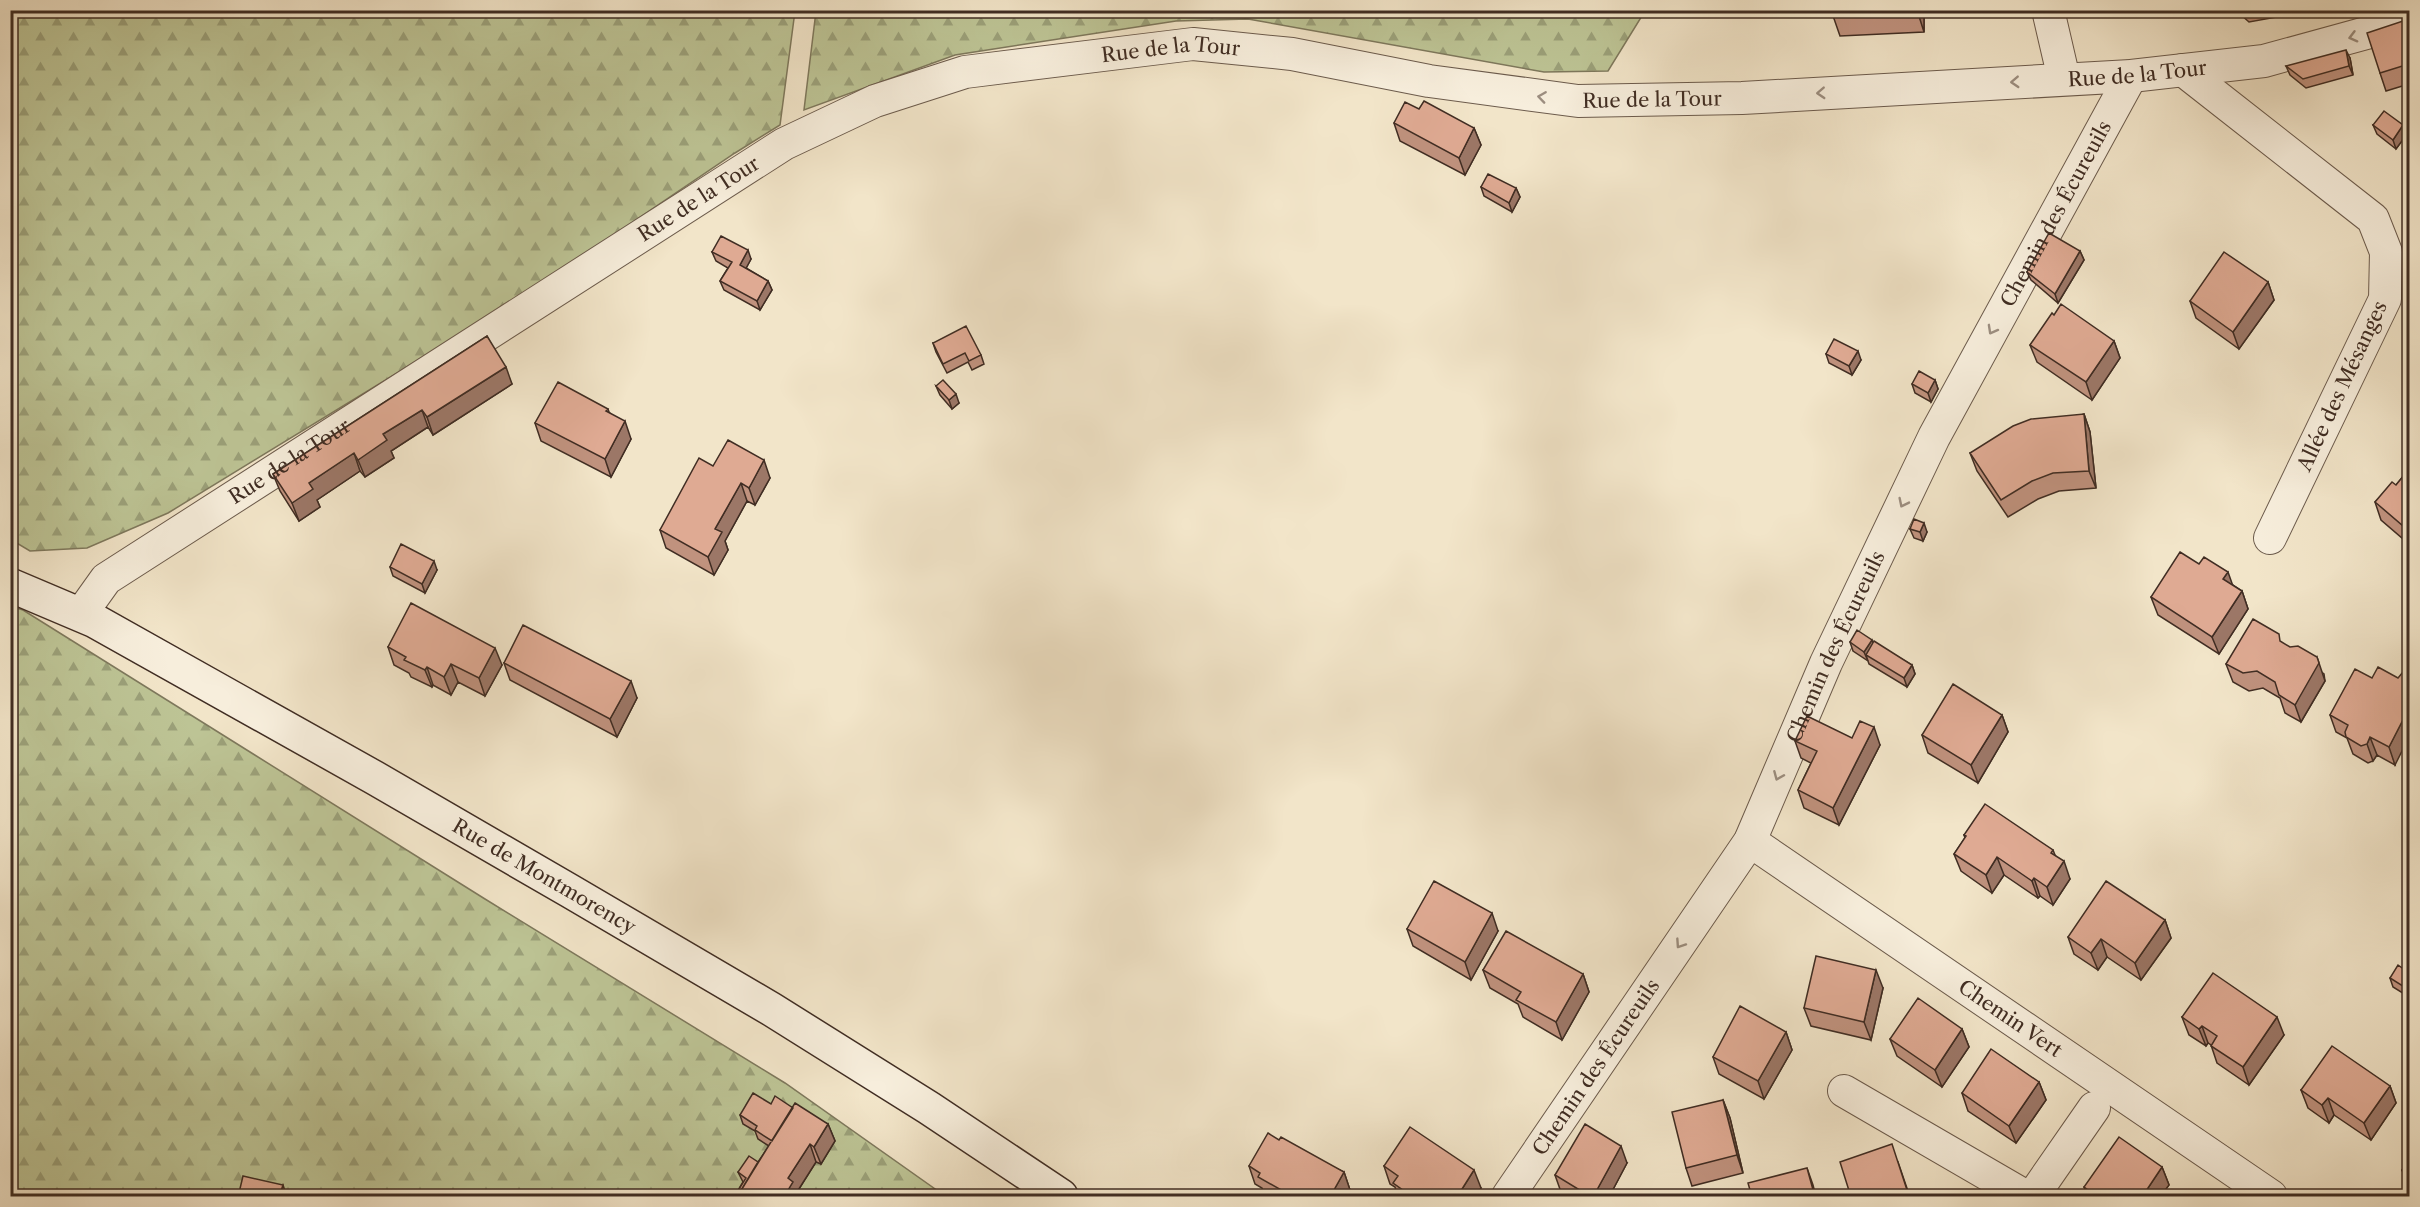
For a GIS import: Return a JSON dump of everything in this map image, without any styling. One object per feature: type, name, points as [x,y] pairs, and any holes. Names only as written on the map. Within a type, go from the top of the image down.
[{"type":"street","points":[[2048,10],[2064,79]]},
{"type":"street","name":"Rue de la Tour","points":[[81,614],[106,579],[784,144],[875,101],[965,72],[1192,44],[1292,54],[1429,81],[1578,101],[1742,98],[2131,76],[2264,61],[2409,21]]},
{"type":"street","name":"Allée des Mésanges","points":[[2183,70],[2373,219],[2386,252],[2385,299],[2270,537]]},
{"type":"street","name":"Chemin des Écureuils","points":[[1508,1197],[1750,841],[1826,663],[1934,437],[2131,76]]},
{"type":"street","name":"Rue de Montmorency","points":[[10,585],[81,614],[375,778],[761,1003],[929,1108],[1061,1197]]},
{"type":"street","name":"Chemin Vert","points":[[1750,841],[2271,1197]]},
{"type":"street","points":[[1844,1091],[2025,1197]]},
{"type":"street","points":[[2033,1197],[2094,1108]]},
{"type":"green space","points":[[816,10],[1645,11],[1608,71],[1544,72],[1248,19],[1176,21],[955,55],[804,110]]},
{"type":"green space","points":[[10,11],[795,11],[780,125],[528,293],[168,513],[87,548],[30,551],[10,539]]},
{"type":"green space","points":[[10,606],[23,610],[485,899],[785,1083],[945,1196],[11,1196]]},
{"type":"building","points":[[2409,19],[2409,64],[2380,73],[2367,33]]},
{"type":"building","points":[[2346,50],[2349,66],[2303,79],[2286,66]]},
{"type":"building","points":[[1424,101],[1474,128],[1459,158],[1394,123],[1405,102],[1419,109]]},
{"type":"building","points":[[2384,111],[2403,125],[2393,140],[2373,125]]},
{"type":"building","points":[[1488,174],[1516,188],[1509,203],[1481,187]]},
{"type":"building","points":[[2049,233],[2080,251],[2055,294],[2027,272]]},
{"type":"building","points":[[721,236],[748,250],[740,265],[768,281],[757,301],[720,281],[732,262],[712,252]]},
{"type":"building","points":[[2224,252],[2268,282],[2233,332],[2190,301]]},
{"type":"building","points":[[2061,304],[2114,341],[2086,382],[2030,345]]},
{"type":"building","points":[[966,326],[981,355],[969,361],[965,353],[943,364],[933,343]]},
{"type":"building","points":[[487,336],[506,367],[427,417],[422,410],[383,434],[387,440],[358,460],[354,453],[309,483],[313,489],[292,503],[273,474]]},
{"type":"building","points":[[1834,339],[1858,351],[1849,366],[1826,354]]},
{"type":"building","points":[[1919,371],[1935,380],[1928,393],[1912,384]]},
{"type":"building","points":[[943,380],[956,394],[949,400],[936,386]]},
{"type":"building","points":[[558,382],[608,409],[606,411],[625,421],[605,459],[535,423]]},
{"type":"building","points":[[2084,414],[2089,471],[2053,473],[2032,481],[2001,500],[1970,453],[2013,426],[2031,419]]},
{"type":"building","points":[[728,440],[764,460],[749,488],[741,483],[715,529],[722,532],[708,557],[660,530],[699,458],[713,466]]},
{"type":"building","points":[[2409,469],[2409,531],[2375,502],[2392,482],[2396,485]]},
{"type":"building","points":[[1914,519],[1924,523],[1920,532],[1910,529]]},
{"type":"building","points":[[401,544],[434,561],[422,584],[390,567]]},
{"type":"building","points":[[2180,552],[2199,564],[2204,557],[2228,572],[2223,579],[2242,591],[2212,637],[2151,597]]},
{"type":"building","points":[[411,603],[495,648],[479,678],[451,664],[444,677],[427,667],[425,670],[404,660],[406,657],[388,647]]},
{"type":"building","points":[[2253,619],[2279,634],[2280,641],[2290,647],[2298,646],[2317,657],[2319,663],[2295,705],[2279,695],[2275,682],[2257,671],[2243,673],[2226,664]]},
{"type":"building","points":[[523,625],[631,681],[610,719],[504,663]]},
{"type":"building","points":[[1857,630],[1872,640],[1864,652],[1850,642]]},
{"type":"building","points":[[1874,641],[1912,665],[1904,678],[1866,655]]},
{"type":"building","points":[[2378,667],[2398,678],[2403,672],[2409,676],[2409,708],[2389,747],[2370,737],[2367,744],[2361,746],[2346,737],[2345,732],[2348,725],[2330,715],[2355,669],[2372,678]]},
{"type":"building","points":[[1953,684],[2002,715],[1971,765],[1922,735]]},
{"type":"building","points":[[1807,716],[1852,738],[1860,721],[1874,727],[1833,808],[1798,790],[1817,751],[1795,741]]},
{"type":"building","points":[[1985,804],[2053,850],[2051,853],[2064,861],[2047,887],[2034,878],[2032,881],[1997,857],[1986,875],[1954,854]]},
{"type":"building","points":[[1434,881],[1492,913],[1465,962],[1407,929]]},
{"type":"building","points":[[2106,881],[2165,920],[2135,963],[2101,939],[2091,953],[2068,937]]},
{"type":"building","points":[[1506,931],[1583,974],[1556,1022],[1516,1000],[1521,992],[1483,970]]},
{"type":"building","points":[[1816,956],[1876,970],[1864,1022],[1804,1008]]},
{"type":"building","points":[[2398,965],[2409,973],[2409,990],[2390,978]]},
{"type":"building","points":[[2213,973],[2277,1017],[2243,1067],[2211,1046],[2217,1036],[2202,1026],[2199,1029],[2182,1017]]},
{"type":"building","points":[[1918,998],[1962,1029],[1935,1070],[1890,1039]]},
{"type":"building","points":[[1740,1006],[1786,1032],[1758,1081],[1713,1057]]},
{"type":"building","points":[[2332,1046],[2390,1086],[2364,1123],[2328,1098],[2322,1105],[2301,1090]]},
{"type":"building","points":[[1991,1049],[2039,1082],[2009,1126],[1962,1093]]},
{"type":"building","points":[[753,1093],[771,1104],[775,1096],[793,1108],[772,1141],[755,1130],[757,1126],[740,1115]]},
{"type":"building","points":[[1723,1100],[1737,1155],[1686,1168],[1672,1112]]},
{"type":"building","points":[[795,1103],[828,1124],[814,1147],[810,1144],[788,1178],[793,1182],[784,1197],[760,1197],[758,1195],[757,1197],[737,1197]]},
{"type":"building","points":[[1585,1124],[1621,1146],[1593,1197],[1555,1175]]},
{"type":"building","points":[[1410,1127],[1474,1170],[1457,1197],[1428,1197],[1421,1192],[1417,1197],[1413,1197],[1393,1183],[1398,1176],[1384,1166]]},
{"type":"building","points":[[1268,1133],[1279,1140],[1281,1137],[1344,1172],[1330,1197],[1283,1197],[1285,1192],[1258,1177],[1260,1173],[1249,1166]]},
{"type":"building","points":[[2119,1137],[2162,1167],[2142,1197],[2098,1197],[2084,1187]]},
{"type":"building","points":[[1892,1144],[1907,1190],[1889,1197],[1851,1197],[1840,1162]]},
{"type":"building","points":[[749,1156],[758,1162],[737,1197],[734,1197],[746,1178],[738,1172]]},
{"type":"building","points":[[2409,1159],[2409,1175],[2402,1170]]},
{"type":"building","points":[[1807,1168],[1815,1197],[1752,1197],[1748,1183]]},
{"type":"building","points":[[243,1176],[283,1185],[279,1197],[238,1197]]}]
